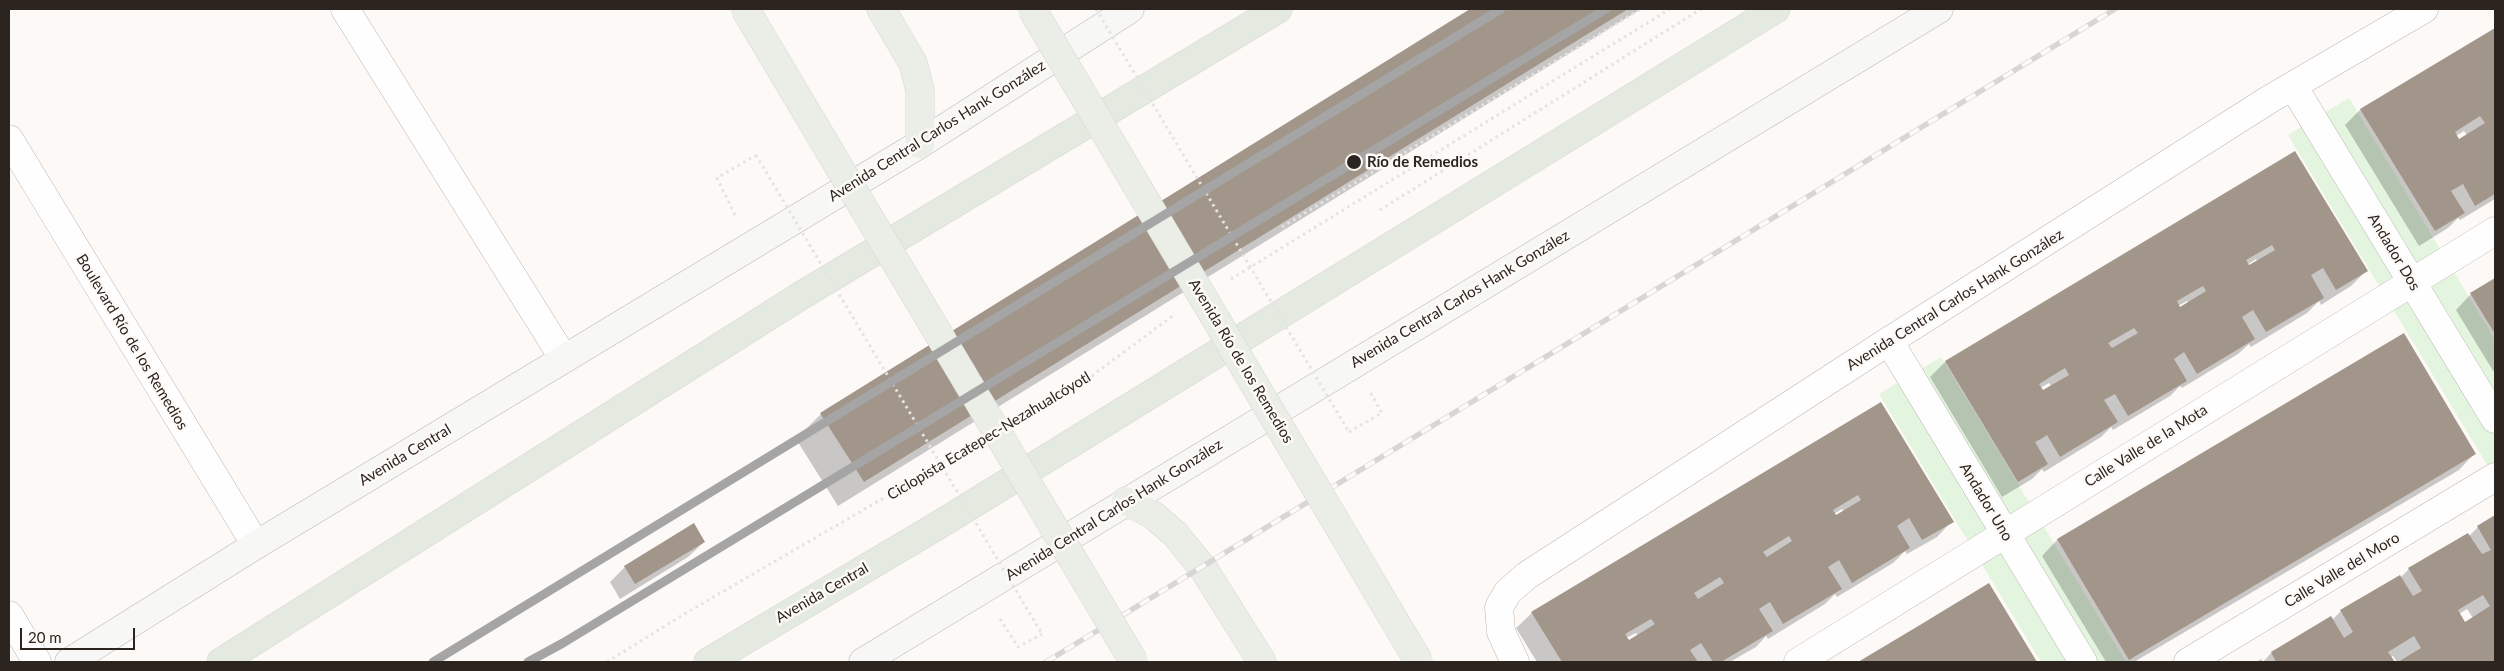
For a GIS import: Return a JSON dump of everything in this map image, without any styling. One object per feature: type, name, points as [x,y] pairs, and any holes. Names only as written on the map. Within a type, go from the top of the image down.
[{"type":"highway","points":[[745,9],[1134,662]]},
{"type":"highway","points":[[881,9],[913,63],[920,90],[920,144]]},
{"type":"highway","name":"Avenida Río de los Remedios","points":[[1032,9],[1419,662]]},
{"type":"highway","points":[[221,662],[802,295],[1278,9]]},
{"type":"highway","name":"Avenida Central","points":[[708,662],[937,526],[1776,9]]},
{"type":"highway","points":[[1126,502],[1153,515],[1175,534],[1203,568],[1262,662]]},
{"type":"main road","name":"Avenida Central Carlos Hank González","points":[[746,249],[920,144],[1130,9]]},
{"type":"main road","name":"Avenida Central Carlos Hank González","points":[[863,662],[1354,362],[1939,9]]},
{"type":"main road","name":"Avenida Central","points":[[69,662],[256,545],[746,249]]},
{"type":"street","points":[[345,9],[564,359]]},
{"type":"street","name":"Avenida Central Carlos Hank González","points":[[1515,662],[1501,632],[1499,607],[1508,592],[1526,576],[1889,341],[2293,86],[2424,9]]},
{"type":"street","name":"Andador Dos","points":[[2293,86],[2495,419]]},
{"type":"street","name":"Boulevard Río de los Remedios","points":[[9,139],[256,545]]},
{"type":"street","name":"Calle Valle de la Mota","points":[[1798,662],[2495,230]]},
{"type":"street","name":"Andador Uno","points":[[1889,341],[2083,662]]},
{"type":"street","name":"Calle Valle del Moro","points":[[2188,662],[2495,477]]},
{"type":"street","points":[[9,615],[37,662]]},
{"type":"path","points":[[1096,9],[1349,432],[1382,413],[1354,362]]},
{"type":"path","points":[[1282,227],[1642,9]]},
{"type":"path","points":[[1226,282],[1670,9]]},
{"type":"path","points":[[1379,210],[1701,9]]},
{"type":"path","points":[[746,249],[717,178],[756,155],[1042,634],[1018,648]]},
{"type":"path","points":[[1261,284],[1269,279]]},
{"type":"path","name":"Ciclopista Ecatepec-Nezahualcóyotl","points":[[1017,421],[1077,386],[1176,313]]},
{"type":"path","name":"Ciclopista Ecatepec-Nezahualcóyotl","points":[[607,662],[686,613],[975,445]]},
{"type":"green space","points":[[2349,98],[2495,340],[2495,478],[2288,135]]},
{"type":"green space","points":[[1941,357],[2126,662],[2041,662],[1879,394]]},
{"type":"building","name":"Río de Remedios","points":[[1470,9],[1628,9],[864,482],[820,413]]},
{"type":"building","points":[[2495,28],[2495,194],[2475,206],[2463,184],[2451,191],[2465,213],[2435,231],[2360,109]],"holes":[[[2480,116],[2485,123],[2459,139],[2455,132]]]},
{"type":"building","points":[[2295,151],[2368,271],[2336,290],[2323,268],[2311,275],[2324,298],[2266,332],[2253,310],[2242,317],[2255,339],[2197,374],[2184,352],[2174,359],[2187,381],[2128,416],[2115,394],[2104,400],[2118,422],[2060,457],[2047,435],[2035,442],[2048,464],[2018,482],[1945,361]],"holes":[[[2272,245],[2275,250],[2249,265],[2246,260]],[[2203,286],[2206,291],[2180,307],[2177,301]],[[2134,328],[2138,333],[2112,348],[2108,343]],[[2065,368],[2069,375],[2043,390],[2039,384]]]},
{"type":"building","points":[[2495,278],[2495,334],[2470,293]]},
{"type":"building","points":[[2404,333],[2476,454],[2129,660],[2057,539]]},
{"type":"building","points":[[1881,402],[1954,522],[1922,540],[1909,518],[1897,526],[1910,548],[1852,583],[1839,560],[1828,567],[1842,589],[1783,624],[1770,602],[1765,605],[1759,609],[1773,631],[1721,662],[1713,662],[1701,643],[1690,650],[1698,662],[1562,662],[1531,612]],"holes":[[[1858,495],[1861,500],[1836,515],[1833,510]],[[1789,536],[1792,541],[1767,557],[1763,552]],[[1720,577],[1724,583],[1698,599],[1694,593]],[[1651,619],[1655,624],[1629,640],[1625,634]]]},
{"type":"building","points":[[2495,515],[2495,662],[2398,662],[2421,648],[2414,636],[2388,652],[2395,662],[2276,662],[2271,652],[2331,616],[2344,638],[2353,632],[2340,610],[2400,575],[2413,596],[2422,591],[2408,568],[2468,533],[2482,554],[2491,550],[2477,526]],"holes":[[[2483,595],[2490,606],[2465,622],[2458,610]]]},
{"type":"building","points":[[694,523],[705,542],[635,584],[624,566]]},
{"type":"building","points":[[1989,583],[2037,662],[1858,662],[1920,625]]},
{"type":"railway","points":[[1046,662],[2115,9]]},
{"type":"transit line","points":[[433,662],[1501,9]]},
{"type":"transit line","points":[[528,662],[563,643],[1606,9]]},
{"type":"place","name":"Río de Remedios","points":[[1354,162]]}]
